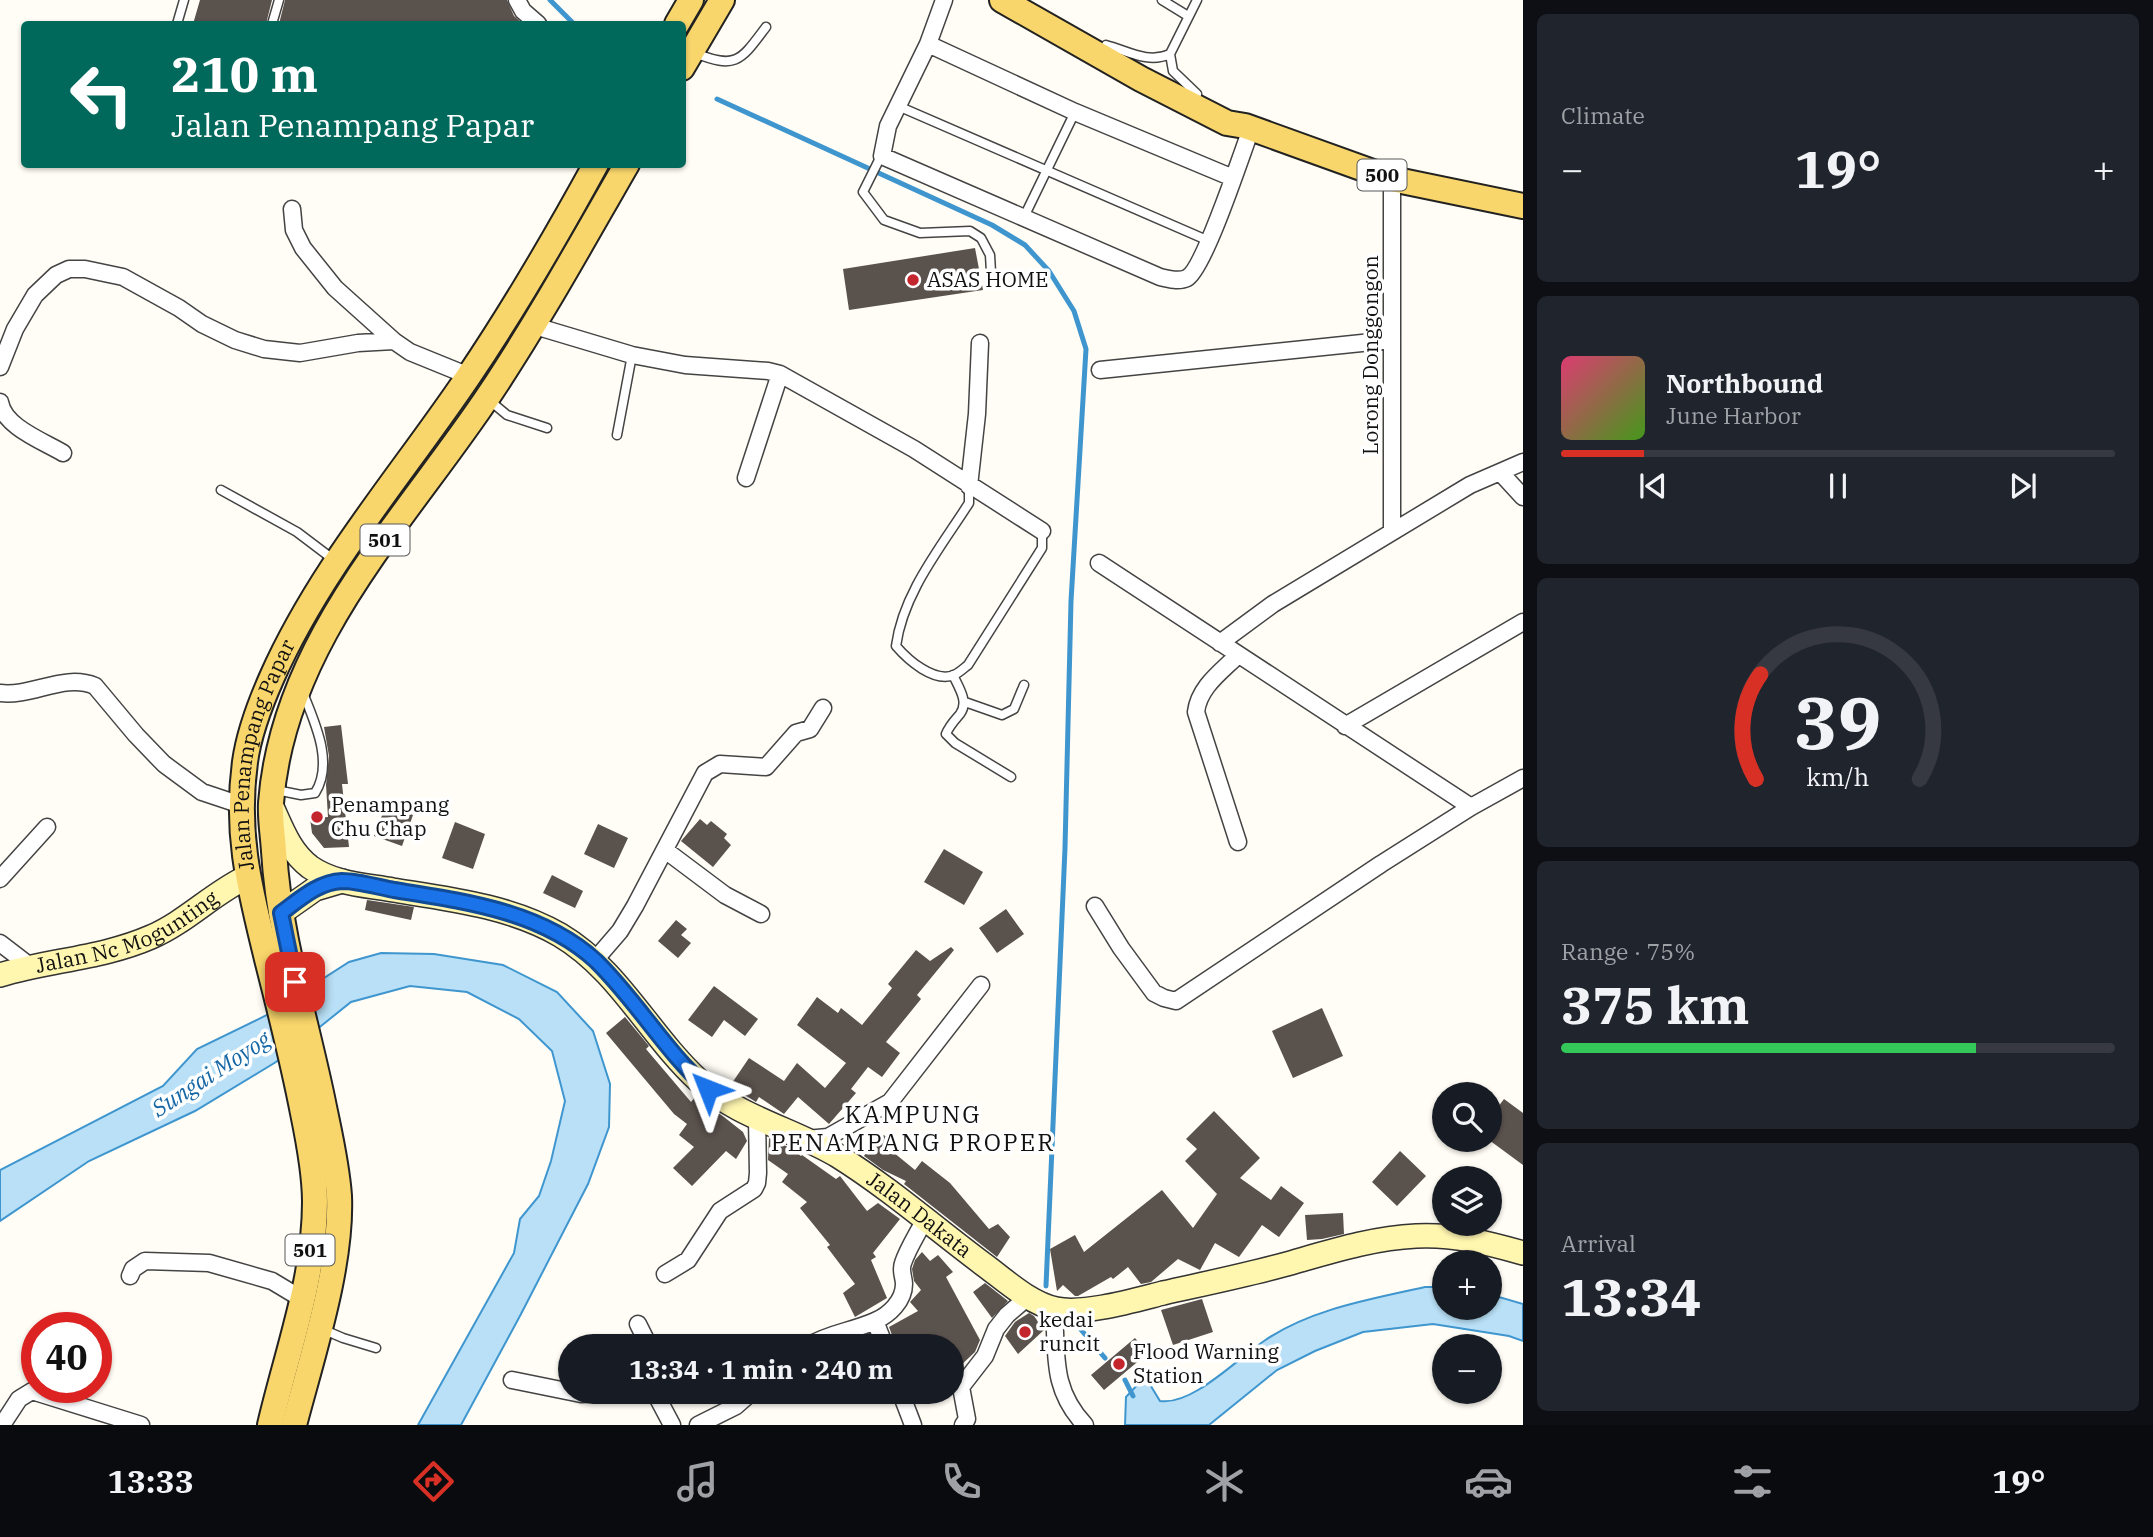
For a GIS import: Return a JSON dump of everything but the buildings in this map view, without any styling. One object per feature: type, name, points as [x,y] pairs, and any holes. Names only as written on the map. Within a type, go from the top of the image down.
[{"type":"main road","points":[[692,52],[722,0]]},
{"type":"main road","points":[[692,52],[730,16],[741,0]]},
{"type":"main road","name":"500","points":[[1002,0],[1141,79],[1227,123],[1248,127],[1392,179],[1523,206]]},
{"type":"main road","name":"500","points":[[1037,0],[1106,45],[1233,113],[1248,127]]},
{"type":"main road","name":"Jalan Penampang Papar","points":[[294,1425],[336,1249],[339,1196],[331,1141],[263,942],[247,877],[242,843],[241,805],[246,758],[259,707],[288,642],[336,562],[469,376],[556,237],[594,168]]},
{"type":"main road","name":"Jalan Penampang Papar","points":[[270,1425],[302,1299],[312,1242],[315,1201],[306,1074],[276,881],[272,798],[280,751],[293,701],[316,648],[349,591],[535,326],[625,168]]},
{"type":"street","points":[[517,0],[523,11],[535,21]]},
{"type":"street","points":[[944,0],[928,44],[888,126],[881,156],[1160,277],[1173,280],[1186,278],[1196,268],[1233,178],[1248,127]]},
{"type":"street","points":[[928,44],[1075,111],[1233,178]]},
{"type":"street","name":"Lorong Donggongon","points":[[1392,179],[1392,531]]},
{"type":"street","points":[[292,209],[294,230],[303,248],[335,288],[410,352],[469,376]]},
{"type":"street","points":[[0,367],[15,329],[35,295],[56,275],[77,269],[122,277],[179,308],[202,324],[235,340],[264,349],[300,353],[358,343],[394,341]]},
{"type":"street","points":[[535,326],[632,355],[685,365],[780,374],[914,449],[1042,531]]},
{"type":"street","points":[[1100,370],[1391,340]]},
{"type":"street","points":[[969,486],[977,414],[980,343]]},
{"type":"street","points":[[746,478],[780,374]]},
{"type":"street","points":[[0,402],[1,408],[12,422],[63,453]]},
{"type":"street","points":[[1220,643],[1273,604],[1469,485],[1523,462]]},
{"type":"street","points":[[1500,471],[1523,497]]},
{"type":"street","points":[[1099,563],[1471,807]]},
{"type":"street","points":[[1345,726],[1523,622]]},
{"type":"street","points":[[1238,655],[1205,688],[1196,712],[1238,842]]},
{"type":"street","points":[[0,694],[26,693],[60,683],[86,682],[95,686],[136,736],[164,764],[202,792],[241,805]]},
{"type":"street","points":[[595,960],[620,931],[705,773],[720,764],[766,767],[796,733],[810,729],[823,708]]},
{"type":"street","points":[[1095,906],[1154,993],[1176,1001],[1381,863],[1523,778]]},
{"type":"street","name":"Jalan Dakata","points":[[272,798],[292,850],[312,868],[342,881],[467,902],[526,919],[559,935],[595,960],[695,1078],[708,1089],[757,1118],[839,1157],[1028,1297],[1054,1309],[1071,1311],[1119,1303],[1260,1271],[1367,1242],[1415,1236],[1470,1240],[1523,1253]]},
{"type":"street","points":[[0,879],[47,827]]},
{"type":"street","points":[[665,850],[725,895],[761,914]]},
{"type":"street","name":"Jalan Nc Mogunting","points":[[0,975],[30,966],[87,957],[150,937],[247,877]]},
{"type":"street","name":"Jalan Dakata","points":[[281,913],[314,889],[342,881]]},
{"type":"street","points":[[0,943],[30,966]]},
{"type":"street","points":[[806,1139],[828,1137],[890,1102],[981,985]]},
{"type":"street","points":[[665,1274],[688,1260],[720,1211],[754,1189],[758,1173],[757,1118]]},
{"type":"street","points":[[833,1334],[875,1321],[895,1306],[902,1296],[903,1261],[925,1219]]},
{"type":"street","points":[[130,1276],[133,1269],[145,1261],[209,1263],[272,1281],[302,1299]]},
{"type":"street","points":[[963,1425],[967,1419],[961,1387],[985,1356],[996,1329],[1006,1315],[1028,1297]]},
{"type":"street","points":[[1054,1309],[1061,1389],[1070,1407],[1085,1425]]},
{"type":"street","points":[[875,1321],[880,1334]]},
{"type":"street","points":[[638,1324],[643,1334]]},
{"type":"street","points":[[512,1380],[558,1389]]},
{"type":"street","points":[[2,1425],[19,1399],[32,1391],[141,1425],[153,1425]]},
{"type":"street","points":[[661,1404],[672,1425]]},
{"type":"street","points":[[698,1425],[738,1404]]},
{"type":"street","points":[[905,1404],[912,1425]]},
{"type":"lane","points":[[178,21],[184,0]]},
{"type":"lane","points":[[273,21],[279,0]]},
{"type":"lane","points":[[1162,0],[1188,16]]},
{"type":"lane","points":[[1196,94],[1173,71],[1170,54],[1197,0]]},
{"type":"lane","points":[[692,52],[712,60],[736,61],[748,51],[766,27]]},
{"type":"lane","points":[[1106,45],[1146,58],[1157,59],[1170,54]]},
{"type":"lane","points":[[898,106],[1209,241]]},
{"type":"lane","points":[[1024,217],[1075,111]]},
{"type":"lane","points":[[881,156],[863,192],[884,220],[920,233],[970,231],[981,238],[990,255],[991,272]]},
{"type":"lane","points":[[617,435],[632,355]]},
{"type":"lane","points":[[487,398],[507,415],[547,428]]},
{"type":"lane","points":[[969,486],[969,503],[909,599],[898,626],[896,646],[911,663],[940,676],[953,676],[968,665],[1041,548],[1042,531]]},
{"type":"lane","points":[[221,490],[297,532],[336,562]]},
{"type":"lane","points":[[953,676],[965,702],[963,710],[946,734],[955,743],[1011,776]]},
{"type":"lane","points":[[272,798],[315,793],[321,783],[322,759],[318,733],[300,685]]},
{"type":"lane","points":[[965,702],[1002,715],[1014,709],[1024,685]]},
{"type":"lane","points":[[319,1328],[343,1339],[376,1348]]},
{"type":"water","name":"Sungai Moyog","points":[[381,953],[434,954],[503,965],[557,992],[593,1031],[610,1084],[609,1127],[588,1184],[461,1425],[418,1425],[514,1253],[520,1219],[539,1196],[551,1161],[565,1101],[552,1051],[519,1019],[467,992],[410,986],[351,1002],[276,1062],[195,1111],[89,1161],[0,1221],[0,1170],[163,1086],[197,1049],[265,1016],[349,962]]},
{"type":"water","points":[[1432,1287],[1432,1320],[1502,1320],[1502,1298],[1523,1304],[1523,1341],[1502,1334],[1433,1324],[1363,1332],[1277,1370],[1209,1425],[1125,1425],[1126,1397],[1140,1382],[1149,1383],[1160,1401],[1173,1401],[1214,1380],[1282,1330],[1321,1313],[1363,1301]]},
{"type":"waterway","points":[[550,0],[571,21]]},
{"type":"waterway","points":[[717,99],[992,225],[1025,245],[1049,271],[1074,311],[1086,349],[1071,601],[1065,848],[1046,1286]]},
{"type":"waterway","points":[[1077,1325],[1105,1358]]},
{"type":"waterway","points":[[1125,1380],[1133,1396]]},
{"type":"place","name":"ASAS HOME","points":[[913,280]]},
{"type":"place","name":"Penampang Chu Chap","points":[[317,817]]},
{"type":"place","name":"kedai runcit","points":[[1025,1332]]},
{"type":"place","name":"Flood Warning Station","points":[[1119,1364]]},
{"type":"district","name":"KAMPUNG PENAMPANG PROPER","points":[[913,1129]]},
{"type":"route","points":[[295,982],[281,913],[314,889],[342,881],[467,902],[526,919],[559,935],[595,960],[671,1051],[708,1089]]}]
